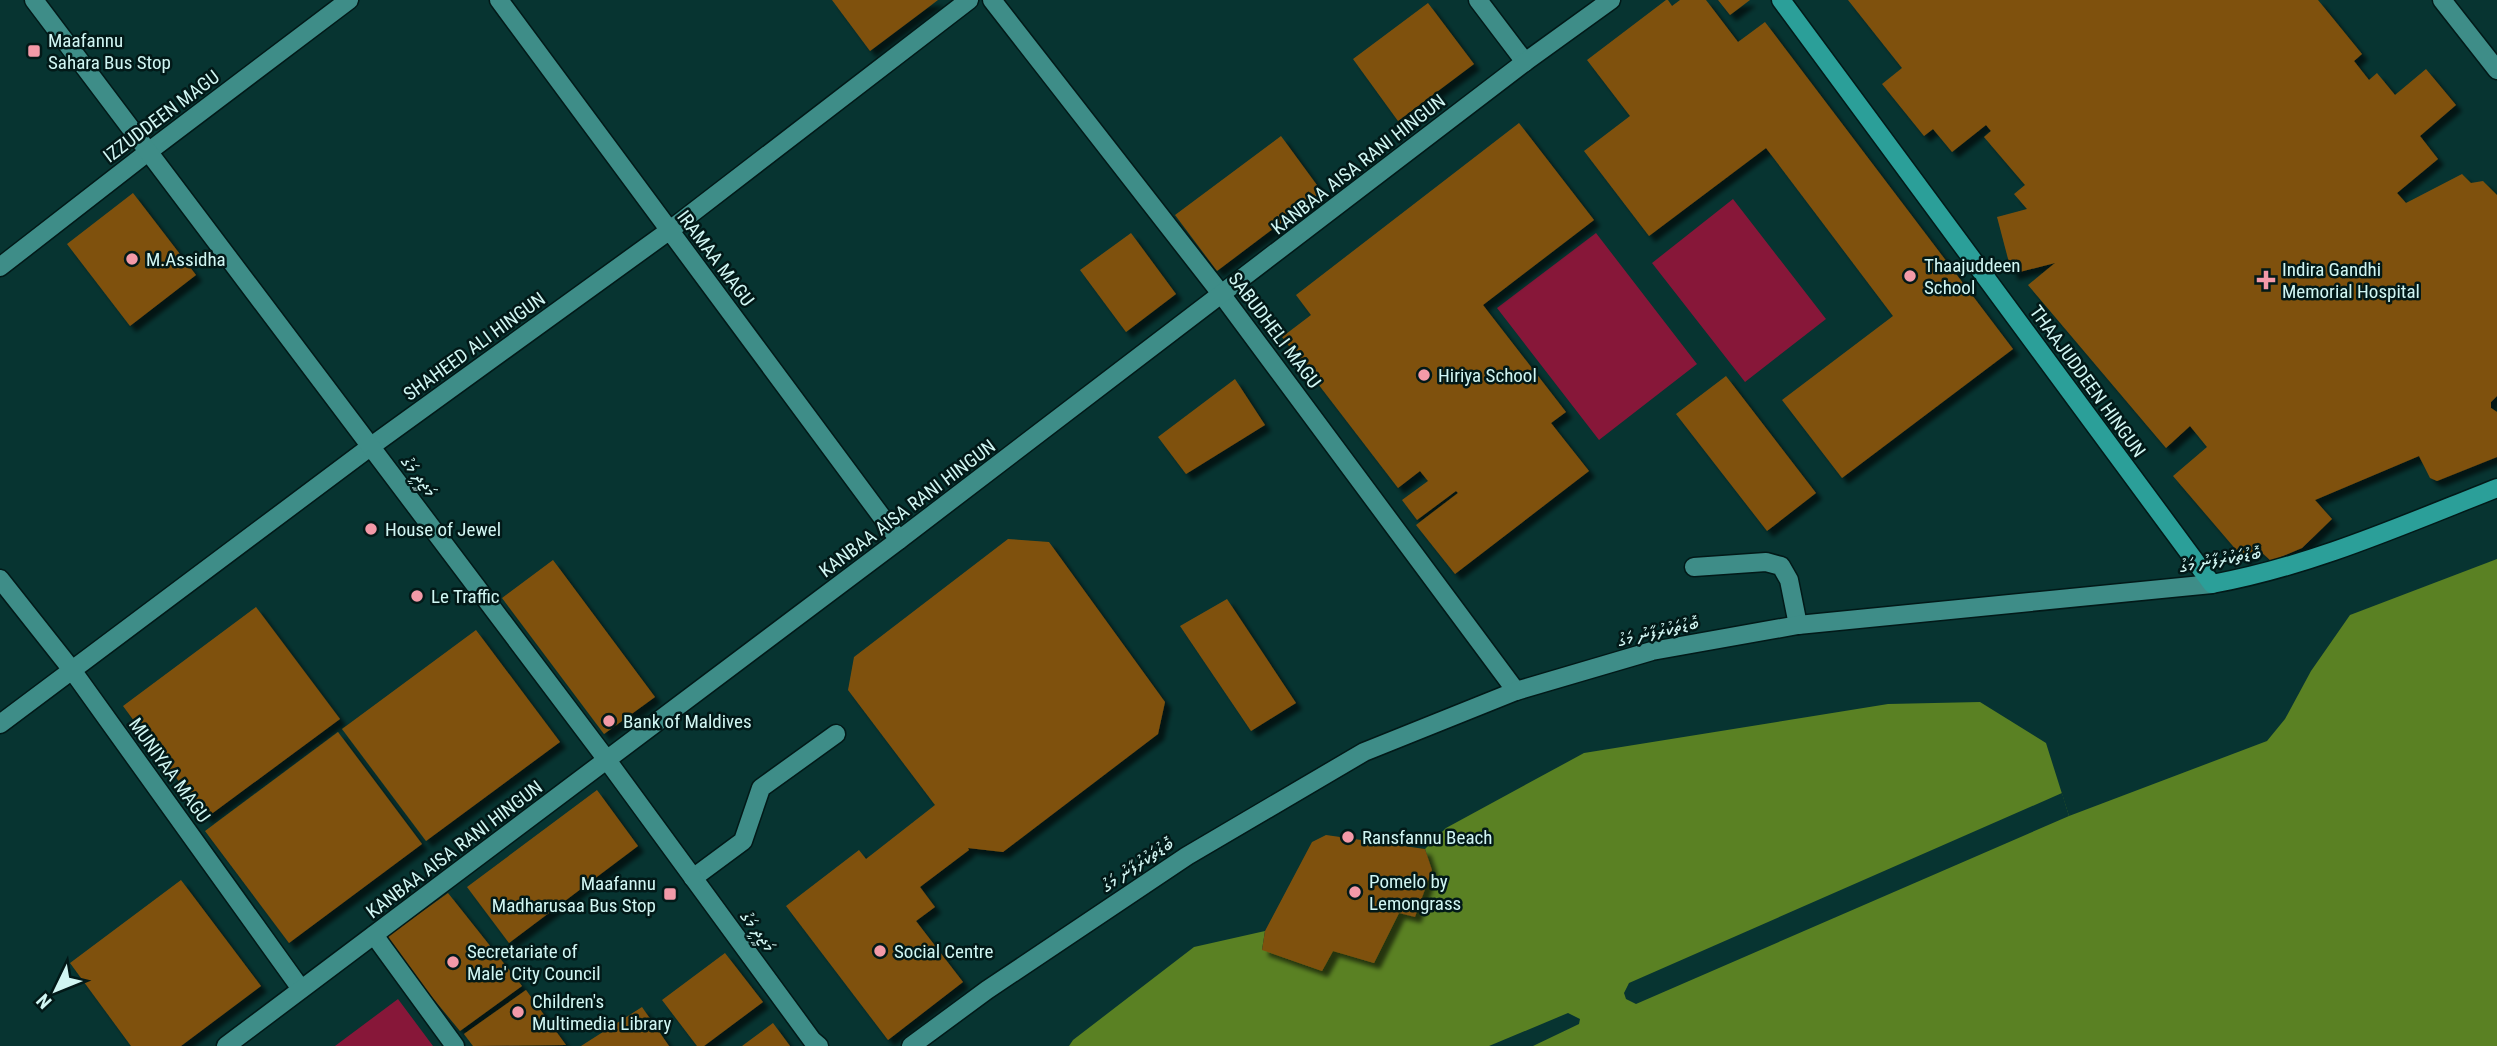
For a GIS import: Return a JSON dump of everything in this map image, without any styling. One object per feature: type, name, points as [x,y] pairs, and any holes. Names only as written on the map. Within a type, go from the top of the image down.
[{"type":"main road","name":"THAAJUDDEEN HINGUN","points":[[1781,0],[2212,584]]},
{"type":"main road","name":"ބޮޑުތަކުރުފާނު މަގު","points":[[2212,584],[2260,576],[2338,551],[2497,488]]},
{"type":"street","name":"މަޖީދީ މަގު","points":[[34,0],[607,760],[819,1046]]},
{"type":"street","name":"IZZUDDEEN MAGU","points":[[0,267],[349,0]]},
{"type":"street","name":"IRAMAA MAGU","points":[[499,0],[900,540]]},
{"type":"street","name":"SHAHEED ALI HINGUN","points":[[0,724],[370,447],[670,230],[969,0]]},
{"type":"street","name":"SABUDHELI MAGU","points":[[992,0],[1222,295],[1516,691]]},
{"type":"street","points":[[1478,0],[1525,62]]},
{"type":"street","name":"KANBAA AISA RANI HINGUN","points":[[226,1046],[900,540],[1525,62],[1611,0]]},
{"type":"street","points":[[2441,0],[2497,71]]},
{"type":"street","points":[[1694,567],[1766,562],[1781,566],[1789,580],[1798,625]]},
{"type":"street","name":"MUNIYAA MAGU","points":[[0,579],[72,670],[301,989]]},
{"type":"street","name":"ބޮޑުތަކުރުފާނު މަގު","points":[[911,1046],[998,983],[1211,842],[1364,752],[1516,691],[1653,651],[1798,625],[2212,584]]},
{"type":"street","points":[[693,878],[743,841],[761,788],[836,734]]},
{"type":"street","points":[[374,935],[455,1046]]},
{"type":"shaded area","points":[[1733,199],[1826,319],[1745,382],[1652,263]]},
{"type":"shaded area","points":[[1596,233],[1697,364],[1599,440],[1497,308]]},
{"type":"shaded area","points":[[2497,559],[2497,1046],[1069,1046],[1073,1040],[1194,947],[1265,931],[1262,950],[1333,951],[1399,913],[1415,917],[1432,870],[1425,849],[1446,828],[1584,753],[1888,704],[1980,702],[2046,743],[2069,816],[2267,741],[2285,719],[2311,671],[2350,615]]},
{"type":"shaded area","points":[[398,999],[433,1046],[335,1046]]},
{"type":"pier","points":[[2062,793],[2069,816],[1636,1004],[1626,999],[1624,993],[1629,983]]},
{"type":"pier","points":[[1568,1013],[1580,1019],[1579,1024],[1533,1046],[1489,1046]]},
{"type":"building","points":[[832,0],[938,0],[870,51]]},
{"type":"building","name":"Thaajuddeen School","points":[[1666,0],[1672,6],[1680,0],[1706,0],[1738,42],[1765,22],[2013,349],[1842,478],[1782,400],[1893,316],[1766,148],[1649,236],[1584,151],[1630,116],[1587,60]]},
{"type":"building","points":[[1718,0],[1750,0],[1730,15]]},
{"type":"building","name":"Indira Gandhi Memorial Hospital","points":[[1848,0],[2318,0],[2362,54],[2354,61],[2369,80],[2377,73],[2395,95],[2426,69],[2456,105],[2420,136],[2438,159],[2397,193],[2406,203],[2462,174],[2471,183],[2483,181],[2497,195],[2497,396],[2491,402],[2491,408],[2497,412],[2497,457],[2437,481],[2430,478],[2419,456],[2315,500],[2332,519],[2302,548],[2271,561],[2257,548],[2244,559],[2173,476],[2207,447],[2190,426],[2166,448],[2028,285],[2055,263],[2012,274],[1997,217],[2027,209],[2014,194],[2025,185],[1984,137],[1991,131],[1986,125],[1952,152],[1933,129],[1924,136],[1882,84],[1902,68]]},
{"type":"building","points":[[1428,3],[1474,64],[1398,121],[1353,59]]},
{"type":"building","name":"Hiriya School","points":[[1519,123],[1594,220],[1483,305],[1566,412],[1551,423],[1589,471],[1455,574],[1416,525],[1458,493],[1456,491],[1417,520],[1402,500],[1428,481],[1420,471],[1398,488],[1282,337],[1311,315],[1296,295]]},
{"type":"building","points":[[1281,136],[1322,192],[1217,271],[1175,215]]},
{"type":"building","name":"M.Assidha","points":[[133,193],[196,275],[130,326],[67,244]]},
{"type":"building","points":[[1131,233],[1176,294],[1126,332],[1080,270]]},
{"type":"building","points":[[1726,376],[1816,493],[1767,531],[1676,414]]},
{"type":"building","points":[[1235,379],[1265,425],[1186,474],[1158,437]]},
{"type":"building","points":[[1008,539],[1049,542],[1165,702],[1158,734],[1003,852],[968,848],[969,850],[920,887],[935,907],[916,921],[963,982],[888,1040],[786,906],[859,850],[866,859],[935,805],[848,690],[854,657]]},
{"type":"building","points":[[553,560],[655,697],[604,734],[502,598]]},
{"type":"building","points":[[1227,599],[1296,703],[1251,731],[1180,626]]},
{"type":"building","points":[[256,607],[340,719],[206,818],[123,706]]},
{"type":"building","points":[[476,630],[560,742],[426,841],[342,729]]},
{"type":"building","points":[[338,732],[422,844],[289,943],[205,831]]},
{"type":"building","points":[[597,790],[638,846],[509,943],[467,887]]},
{"type":"building","name":"Pomelo by Lemongrass","points":[[1326,835],[1425,849],[1432,870],[1415,917],[1399,913],[1374,963],[1333,951],[1322,971],[1262,950],[1265,931],[1312,842]]},
{"type":"building","points":[[181,880],[261,986],[181,1046],[131,1046],[70,963]]},
{"type":"building","name":"Secretariate of Male' City Council","points":[[448,893],[522,986],[460,1031],[384,939]]},
{"type":"building","points":[[725,953],[763,1002],[704,1046],[697,1046],[662,1000]]},
{"type":"building","name":"Children's Multimedia Library","points":[[526,990],[566,1045],[473,1046],[464,1034]]},
{"type":"building","points":[[642,1007],[669,1046],[581,1046]]},
{"type":"building","points":[[773,1023],[790,1046],[742,1046]]},
{"type":"place","name":"Maafannu Sahara Bus Stop","points":[[34,51]]},
{"type":"place","name":"M.Assidha","points":[[132,259]]},
{"type":"place","name":"Thaajuddeen School","points":[[1910,276]]},
{"type":"place","name":"Indira Gandhi Memorial Hospital","points":[[2266,280]]},
{"type":"place","name":"Hiriya School","points":[[1424,375]]},
{"type":"place","name":"House of Jewel","points":[[371,529]]},
{"type":"place","name":"Le Traffic","points":[[417,596]]},
{"type":"place","name":"Bank of Maldives","points":[[609,721]]},
{"type":"place","name":"Ransfannu Beach","points":[[1348,837]]},
{"type":"place","name":"Pomelo by Lemongrass","points":[[1355,892]]},
{"type":"place","name":"Maafannu Madharusaa Bus Stop","points":[[670,894]]},
{"type":"place","name":"Social Centre","points":[[880,951]]},
{"type":"place","name":"Secretariate of Male' City Council","points":[[453,962]]},
{"type":"place","name":"Children's Multimedia Library","points":[[518,1012]]}]
